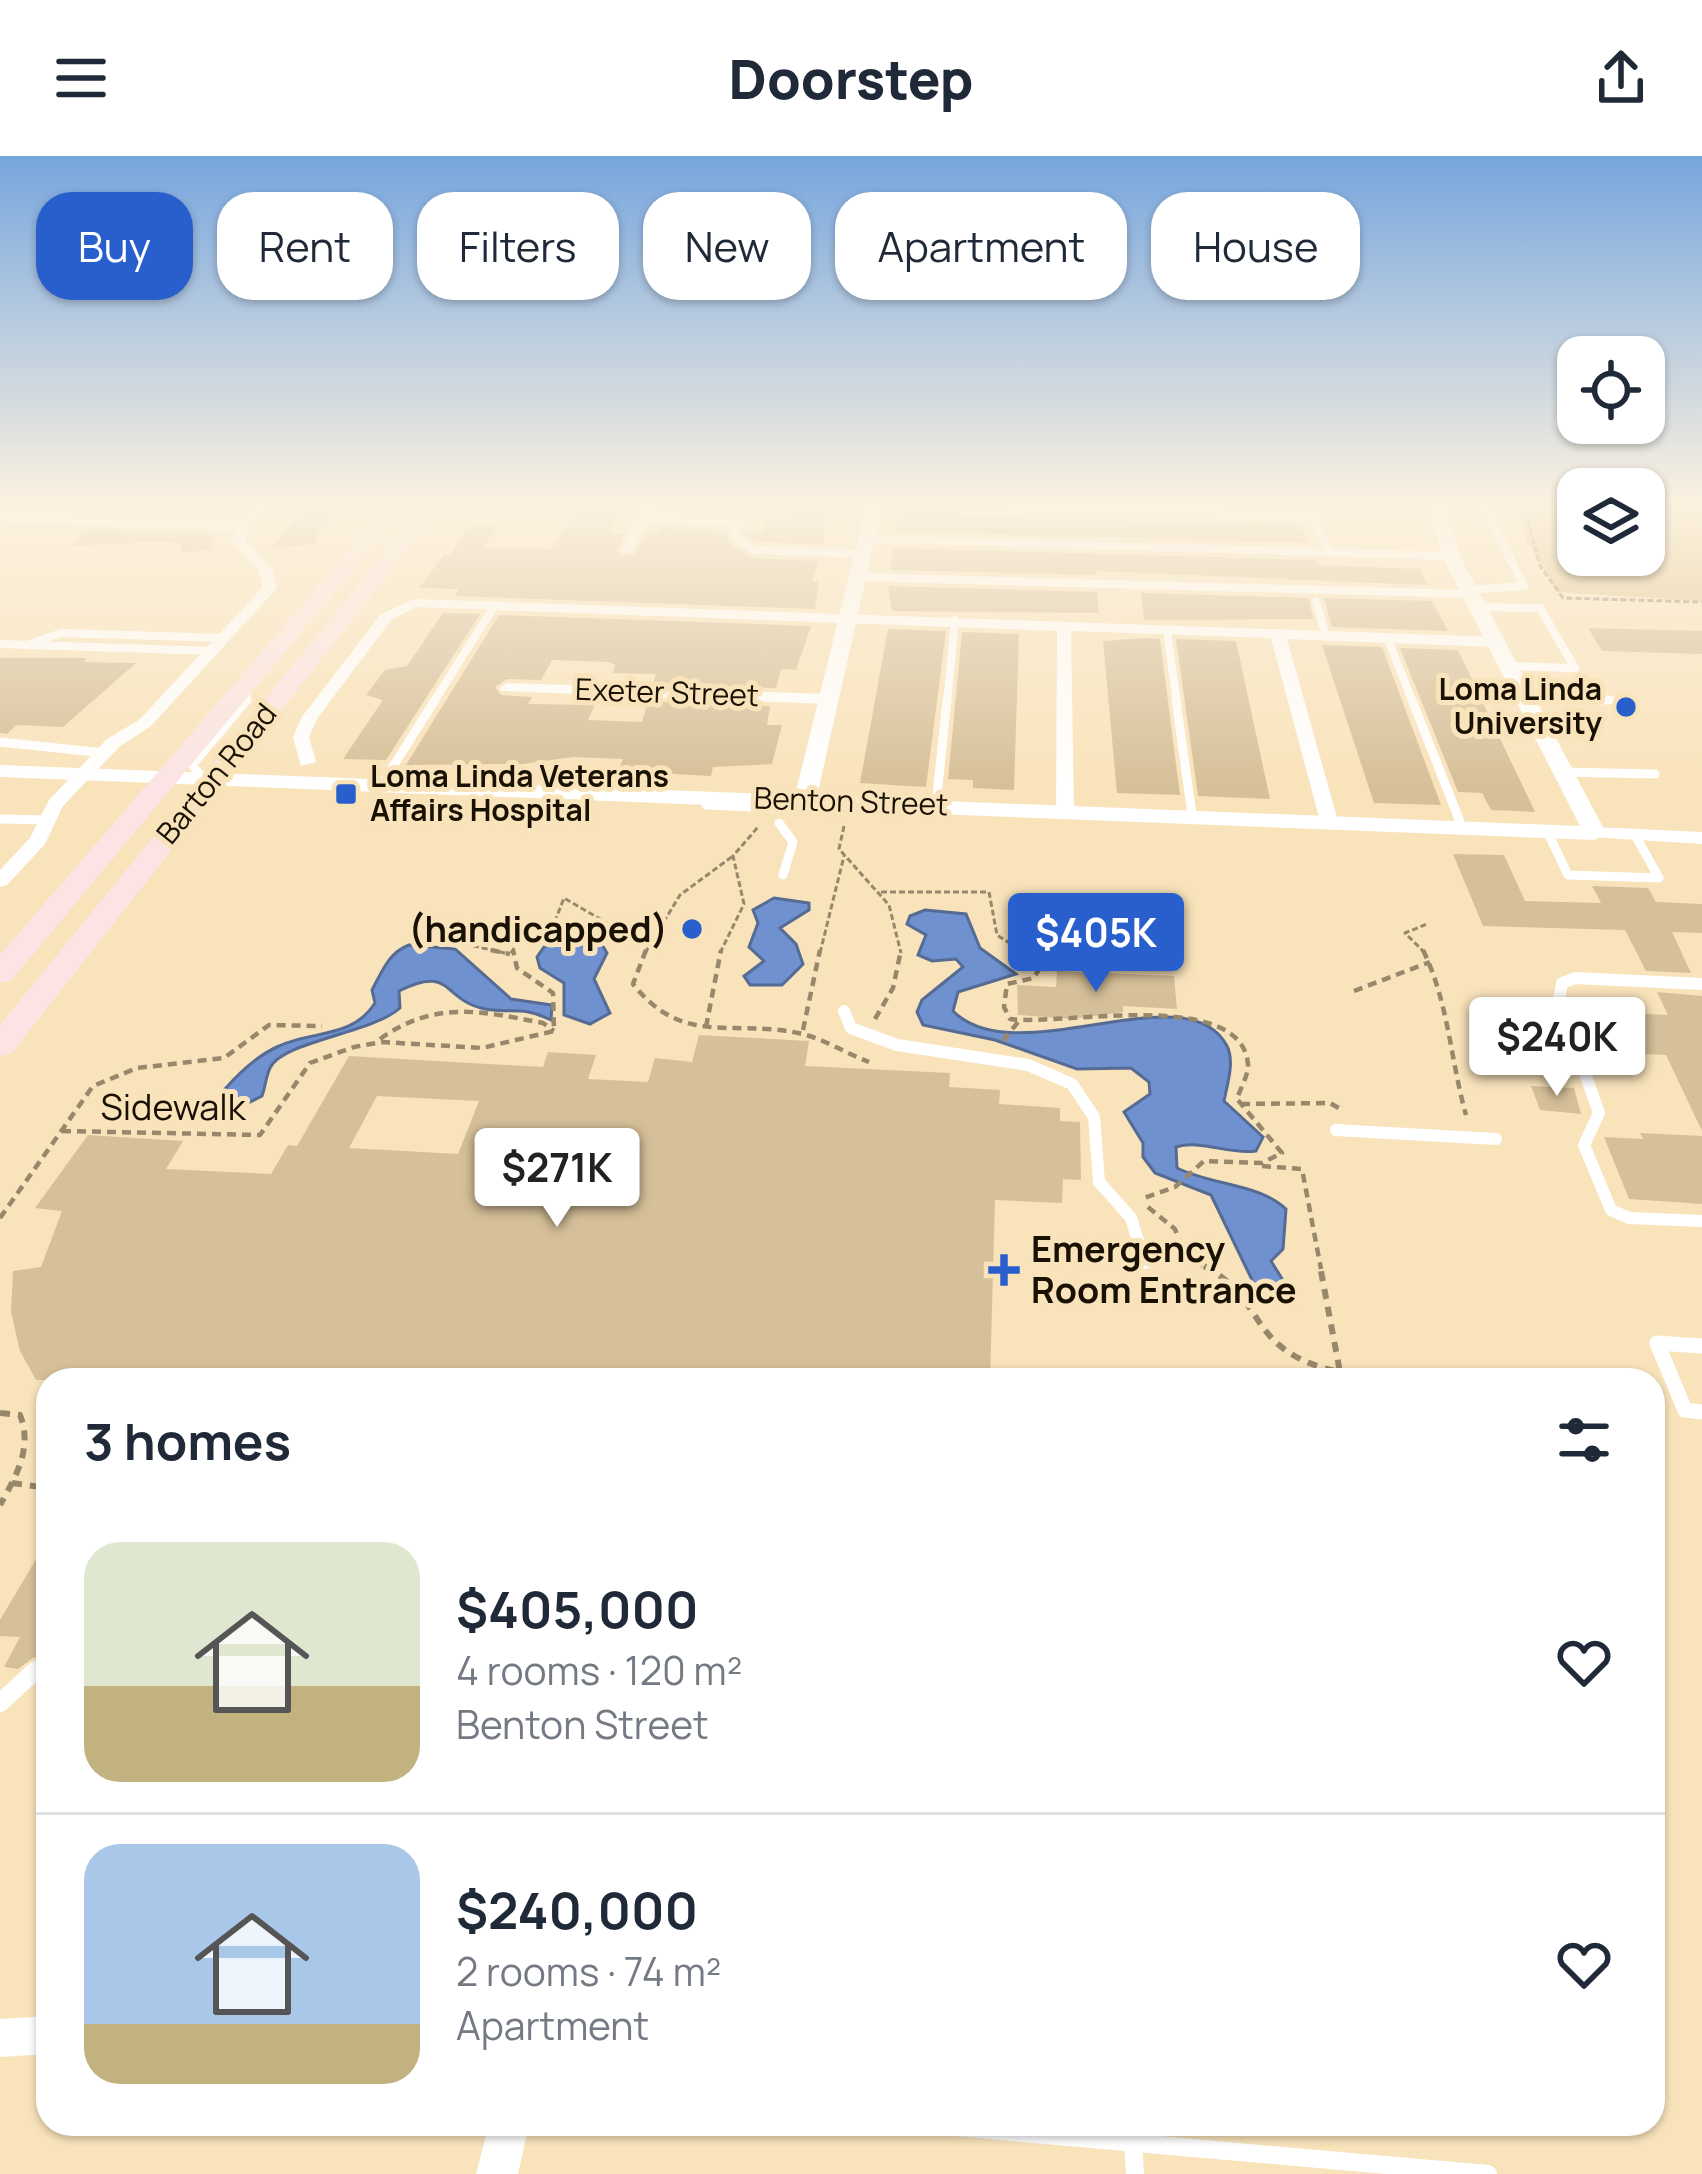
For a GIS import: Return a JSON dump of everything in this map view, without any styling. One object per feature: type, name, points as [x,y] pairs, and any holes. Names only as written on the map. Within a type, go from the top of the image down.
[{"type":"main road","name":"Barton Road","points":[[0,974],[199,779],[251,679],[320,597]]},
{"type":"main road","name":"Barton Road","points":[[0,1046],[199,779],[354,597]]},
{"type":"street","points":[[0,881],[38,840],[47,820],[84,773],[145,723],[262,597]]},
{"type":"street","points":[[805,800],[852,597]]},
{"type":"street","points":[[1473,597],[1595,833]]},
{"type":"street","points":[[307,763],[301,737],[309,718],[386,617],[414,603],[1496,642]]},
{"type":"street","points":[[1064,627],[1065,810]]},
{"type":"street","points":[[1278,635],[1329,821]]},
{"type":"street","name":"Exeter Street","points":[[506,688],[827,699]]},
{"type":"street","name":"Benton Street","points":[[0,771],[1702,838]]},
{"type":"street","points":[[0,2038],[36,2036]]},
{"type":"street","points":[[497,2174],[506,2136]]},
{"type":"lane","points":[[1474,597],[1540,608],[1575,668],[1508,666]]},
{"type":"lane","points":[[1316,601],[1326,637]]},
{"type":"lane","points":[[382,784],[495,605]]},
{"type":"lane","points":[[936,805],[955,620]]},
{"type":"lane","points":[[1167,632],[1192,815]]},
{"type":"lane","points":[[27,645],[61,633],[218,645]]},
{"type":"lane","points":[[1388,638],[1462,827]]},
{"type":"lane","points":[[0,644],[218,645]]},
{"type":"lane","points":[[1525,698],[1610,700]]},
{"type":"lane","points":[[0,742],[104,753]]},
{"type":"lane","points":[[1563,772],[1655,774]]},
{"type":"lane","points":[[199,779],[772,808],[838,807]]},
{"type":"lane","points":[[0,818],[47,820]]},
{"type":"lane","points":[[778,823],[793,842],[783,875]]},
{"type":"lane","points":[[1547,831],[1568,874],[1659,878],[1635,835]]},
{"type":"lane","points":[[1702,984],[1575,978],[1562,983],[1558,1000],[1599,1113],[1583,1145],[1611,1210],[1629,1218],[1702,1221]]},
{"type":"lane","points":[[844,1011],[851,1028],[903,1046],[977,1052],[1062,1078],[1087,1099],[1094,1120],[1099,1182],[1125,1205],[1142,1233],[1145,1263]]},
{"type":"lane","points":[[1336,1130],[1496,1139]]},
{"type":"lane","points":[[1702,1346],[1657,1343],[1684,1410],[1702,1412]]},
{"type":"lane","points":[[0,1703],[36,1671]]},
{"type":"lane","points":[[1055,2136],[1488,2174]]},
{"type":"lane","points":[[1133,2143],[1135,2174]]},
{"type":"path","points":[[1562,597],[1702,602]]},
{"type":"path","points":[[838,807],[839,849],[881,892],[903,947],[901,973],[879,1016],[841,1053]]},
{"type":"path","points":[[762,810],[758,829],[733,856],[678,892],[650,938],[633,984],[650,1010],[676,1025],[803,1033],[869,1062]]},
{"type":"path","points":[[706,1027],[721,950],[744,904],[733,856]]},
{"type":"path","points":[[803,1033],[819,972],[823,914],[844,856]]},
{"type":"path","points":[[881,892],[989,892],[997,935],[1042,964],[1034,978],[1005,987],[1004,1007],[1018,1022],[1078,1023],[1167,1013],[1208,1023],[1241,1046],[1249,1066],[1240,1083],[1241,1104],[1282,1153],[1257,1163]]},
{"type":"path","points":[[554,1031],[553,993],[518,968],[510,954],[428,935],[550,934],[564,898],[612,926],[650,938]]},
{"type":"path","points":[[1427,924],[1405,933],[1430,962],[1450,1018],[1448,1049],[1467,1113],[1453,1125]]},
{"type":"path","points":[[510,954],[523,934]]},
{"type":"path","points":[[1354,991],[1430,962]]},
{"type":"path","points":[[376,1043],[400,1024],[444,1007],[544,1023],[554,1031]]},
{"type":"path","points":[[999,1046],[1018,1022]]},
{"type":"path","points":[[0,1218],[93,1086],[113,1072],[194,1068],[251,1045],[269,1025],[322,1026]]},
{"type":"path","name":"Sidewalk","points":[[62,1131],[260,1135],[310,1063],[376,1043],[482,1048],[554,1031]]},
{"type":"path","points":[[1241,1104],[1330,1103],[1354,1116]]},
{"type":"path","points":[[1145,1197],[1175,1186],[1204,1162],[1302,1169],[1339,1368]]},
{"type":"path","points":[[1137,1200],[1175,1229],[1185,1257],[1228,1278],[1267,1342],[1290,1360],[1323,1368]]},
{"type":"path","points":[[0,1413],[20,1415],[27,1430],[22,1462],[0,1505]]},
{"type":"path","points":[[12,1483],[36,1486]]},
{"type":"shaded area","points":[[1640,597],[1702,597],[1702,601]]},
{"type":"water","points":[[774,898],[809,903],[809,910],[780,928],[796,944],[803,964],[782,985],[750,985],[744,976],[764,961],[749,947],[758,923],[753,910]]},
{"type":"water","points":[[925,910],[966,914],[980,948],[1016,974],[958,992],[953,1011],[981,1028],[1017,1033],[1176,1017],[1206,1025],[1227,1046],[1230,1066],[1224,1101],[1263,1137],[1256,1151],[1176,1147],[1177,1168],[1263,1194],[1286,1209],[1283,1249],[1271,1261],[1286,1285],[1285,1297],[1276,1300],[1254,1284],[1211,1195],[1155,1173],[1143,1157],[1143,1143],[1124,1112],[1150,1094],[1149,1082],[1131,1068],[1077,1069],[995,1040],[923,1025],[917,1012],[922,1000],[963,967],[956,959],[932,961],[918,955],[926,935],[907,924],[910,916]]},
{"type":"water","points":[[572,936],[598,938],[607,953],[594,979],[610,1013],[590,1024],[564,1015],[564,983],[540,968],[537,957],[544,947]]},
{"type":"water","points":[[409,945],[455,949],[511,999],[552,1005],[551,1020],[471,1005],[438,982],[416,984],[399,991],[400,1008],[387,1017],[278,1059],[262,1096],[248,1103],[226,1101],[225,1089],[264,1054],[343,1028],[366,1015],[375,1003],[372,990],[386,964]]},
{"type":"building","points":[[487,597],[817,597],[815,609]]},
{"type":"building","points":[[890,597],[1097,597],[1099,613],[892,611]]},
{"type":"building","points":[[1141,597],[1309,598],[1313,619],[1144,620]]},
{"type":"building","points":[[1324,598],[1432,601],[1448,631],[1332,627]]},
{"type":"building","points":[[443,613],[480,614],[386,760],[343,759],[383,700],[366,695],[385,670],[407,666]]},
{"type":"building","points":[[499,615],[811,626],[796,670],[781,669],[776,688],[653,684],[656,674],[613,673],[615,665],[609,662],[552,660],[541,680],[507,679],[495,687],[501,695],[532,697],[528,704],[595,705],[588,720],[642,722],[648,701],[770,706],[767,725],[782,725],[772,764],[713,767],[711,776],[618,771],[623,759],[573,757],[523,764],[406,765]]},
{"type":"building","points":[[1588,628],[1702,631],[1702,654],[1602,651]]},
{"type":"building","points":[[888,629],[946,631],[926,787],[860,783]]},
{"type":"building","points":[[962,632],[1019,634],[1014,790],[973,788],[973,780],[948,779]]},
{"type":"building","points":[[1160,639],[1180,795],[1117,793],[1103,641]]},
{"type":"building","points":[[1176,639],[1236,641],[1270,799],[1198,796]]},
{"type":"building","points":[[1322,645],[1382,647],[1441,805],[1374,803]]},
{"type":"building","points":[[1400,648],[1458,650],[1535,812],[1491,810],[1482,793],[1458,792]]},
{"type":"building","points":[[0,658],[136,663],[63,727],[16,725],[7,734],[0,733]]},
{"type":"building","points":[[1453,854],[1504,855],[1525,901],[1601,903],[1592,886],[1648,888],[1656,902],[1702,904],[1702,933],[1672,932],[1691,973],[1646,971],[1625,930],[1483,926]]},
{"type":"building","points":[[1057,971],[1174,976],[1177,1009],[1123,1006],[1123,1012],[1073,1019],[1018,1015],[1017,985],[1056,987]]},
{"type":"building","points":[[1657,992],[1702,996],[1702,1131],[1666,1055],[1622,1053],[1602,1012],[1668,1015]]},
{"type":"building","points":[[699,1035],[809,1041],[805,1066],[950,1073],[949,1087],[1000,1090],[999,1104],[1060,1108],[1060,1121],[1080,1122],[1081,1180],[1063,1179],[1062,1203],[995,1200],[990,1368],[36,1368],[36,1380],[20,1351],[11,1312],[13,1271],[41,1267],[62,1211],[35,1208],[88,1135],[183,1141],[166,1169],[271,1174],[288,1145],[297,1146],[349,1056],[543,1067],[548,1052],[596,1055],[588,1079],[648,1082],[655,1058],[692,1062]],"holes":[[[377,1096],[479,1101],[458,1154],[349,1148]]]},
{"type":"building","points":[[1531,1086],[1574,1088],[1581,1114],[1540,1110]]},
{"type":"building","points":[[1640,1133],[1702,1136],[1702,1204],[1629,1199],[1604,1137],[1643,1139]]},
{"type":"building","points":[[36,1559],[36,1658],[18,1669],[4,1667],[20,1637],[0,1636],[0,1620]]},
{"type":"place","name":"Loma Linda University","points":[[1626,707]]},
{"type":"place","name":"Loma Linda Veterans Affairs Hospital","points":[[346,794]]},
{"type":"place","name":"(handicapped)","points":[[692,929]]},
{"type":"place","name":"Emergency Room Entrance","points":[[1004,1270]]}]
